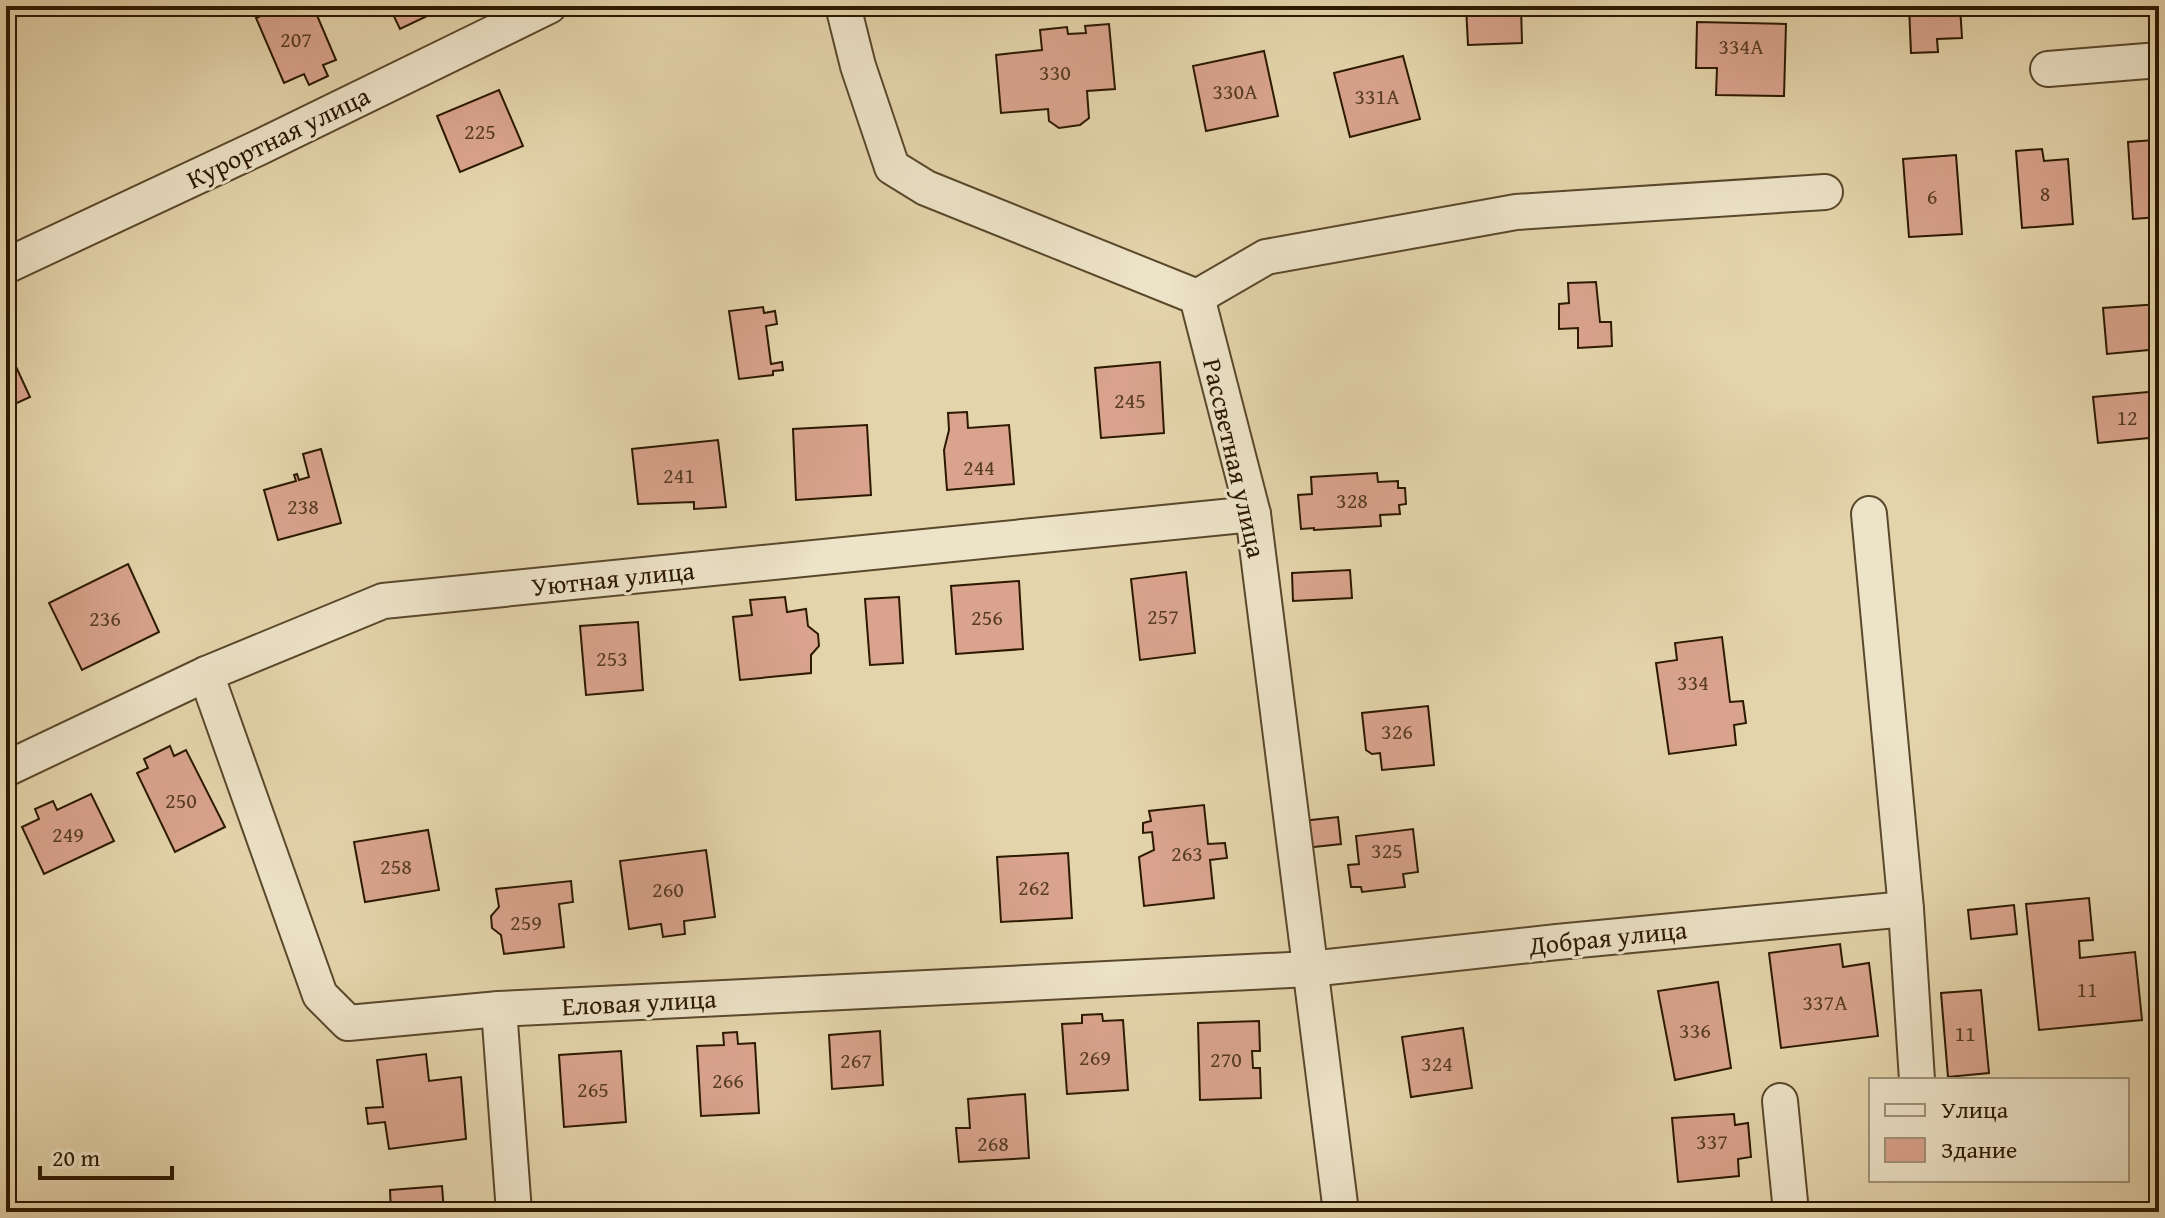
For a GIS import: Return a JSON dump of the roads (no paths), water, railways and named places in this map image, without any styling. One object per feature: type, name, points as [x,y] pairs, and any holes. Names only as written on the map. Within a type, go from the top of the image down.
[{"type":"street","name":"Курортная улица","points":[[6,266],[258,148],[549,6]]},
{"type":"street","points":[[843,6],[858,66],[892,167],[926,188],[1197,297],[1266,257],[1516,212],[1825,192]]},
{"type":"street","points":[[2048,69],[2159,60]]},
{"type":"street","name":"Рассветная улица","points":[[1197,297],[1253,514],[1341,1212]]},
{"type":"street","name":"Уютная улица","points":[[6,769],[206,674],[383,601],[1253,514]]},
{"type":"street","points":[[1869,514],[1906,909],[1917,1078]]},
{"type":"street","name":"Еловая улица","points":[[206,674],[320,995],[348,1023],[499,1009],[1310,969]]},
{"type":"street","name":"Добрая улица","points":[[1310,969],[1906,909]]},
{"type":"street","points":[[499,1009],[514,1212]]},
{"type":"street","points":[[1780,1101],[1791,1212]]}]
